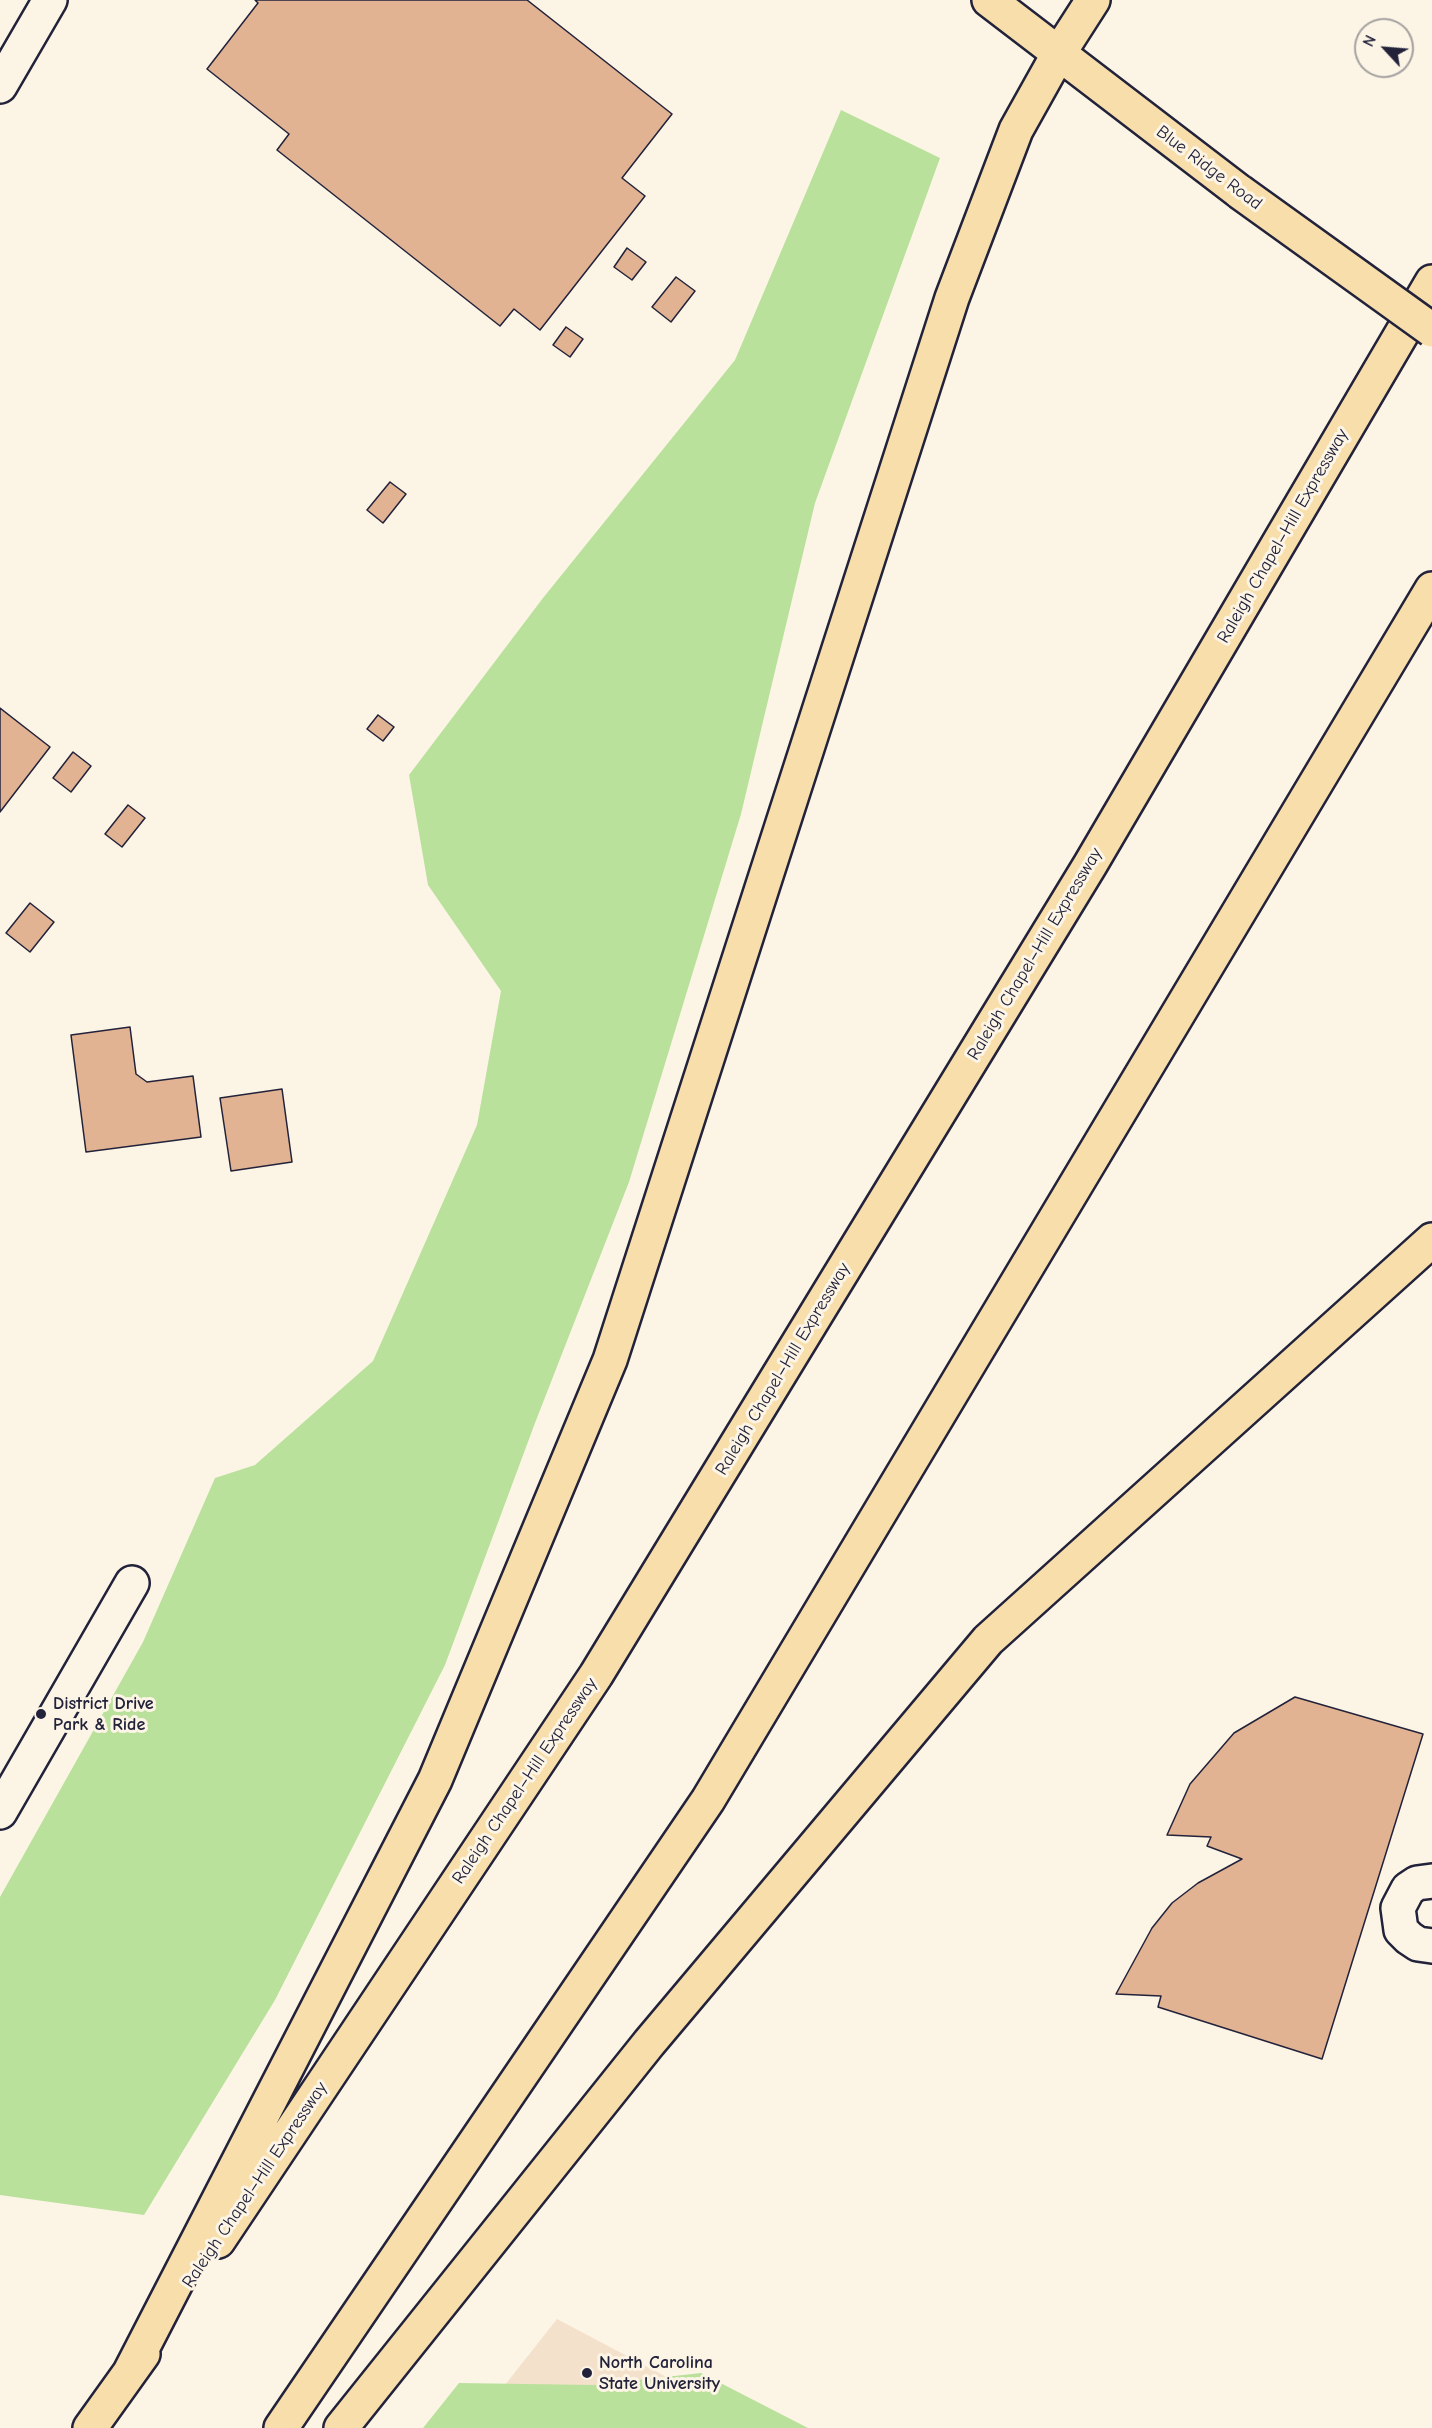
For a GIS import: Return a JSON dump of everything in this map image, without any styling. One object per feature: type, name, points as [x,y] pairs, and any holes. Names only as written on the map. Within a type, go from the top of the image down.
[{"type":"main road","name":"Blue Ridge Road","points":[[989,0],[1240,192],[1432,330]]},
{"type":"main road","points":[[130,2372],[435,1780],[609,1360],[952,297],[1016,130],[1059,52],[1093,0]]},
{"type":"main road","name":"Raleigh Chapel–Hill Expressway","points":[[90,2428],[130,2372],[596,1674],[1090,865],[1432,282]]},
{"type":"main road","points":[[281,2428],[708,1800],[1432,589]]},
{"type":"main road","points":[[341,2428],[649,2043],[988,1640],[1432,1240]]},
{"type":"street","points":[[0,86],[50,0]]},
{"type":"street","points":[[0,1812],[132,1583]]},
{"type":"street","points":[[1432,1881],[1417,1883],[1408,1889],[1398,1908],[1401,1930],[1418,1944],[1432,1946]]},
{"type":"shaded area","name":"North Carolina State University","points":[[557,2319],[763,2428],[471,2428]]},
{"type":"green space","points":[[841,110],[940,158],[815,503],[741,814],[629,1182],[535,1423],[445,1665],[275,2000],[144,2215],[0,2195],[0,1897],[143,1642],[215,1478],[255,1465],[373,1361],[477,1125],[501,991],[428,885],[409,775],[543,598],[735,360]]},
{"type":"green space","name":"North Carolina State University","points":[[701,2373],[808,2428],[423,2428],[459,2383],[594,2385]]},
{"type":"building","points":[[255,0],[527,0],[672,114],[622,178],[645,196],[540,330],[514,309],[500,326],[277,150],[289,134],[207,69],[258,3]]},
{"type":"building","points":[[627,248],[646,262],[632,280],[614,267]]},
{"type":"building","points":[[676,277],[695,291],[671,322],[652,307]]},
{"type":"building","points":[[566,327],[583,339],[570,357],[553,345]]},
{"type":"building","points":[[390,482],[406,494],[383,523],[367,510]]},
{"type":"building","points":[[0,708],[50,747],[0,812]]},
{"type":"building","points":[[378,715],[394,727],[383,741],[367,729]]},
{"type":"building","points":[[73,752],[91,766],[71,792],[53,778]]},
{"type":"building","points":[[128,805],[145,818],[122,847],[105,834]]},
{"type":"building","points":[[30,903],[54,922],[30,952],[6,933]]},
{"type":"building","points":[[130,1027],[136,1074],[147,1082],[193,1076],[201,1137],[86,1152],[71,1035]]},
{"type":"building","points":[[282,1089],[292,1162],[231,1171],[220,1098]]},
{"type":"building","points":[[1295,1697],[1423,1734],[1322,2059],[1158,2007],[1161,1996],[1116,1994],[1152,1928],[1172,1903],[1198,1883],[1242,1859],[1207,1846],[1211,1837],[1167,1835],[1190,1784],[1234,1733]]},
{"type":"place","name":"District Drive Park & Ride","points":[[41,1714]]},
{"type":"place","name":"North Carolina State University","points":[[587,2373]]}]
